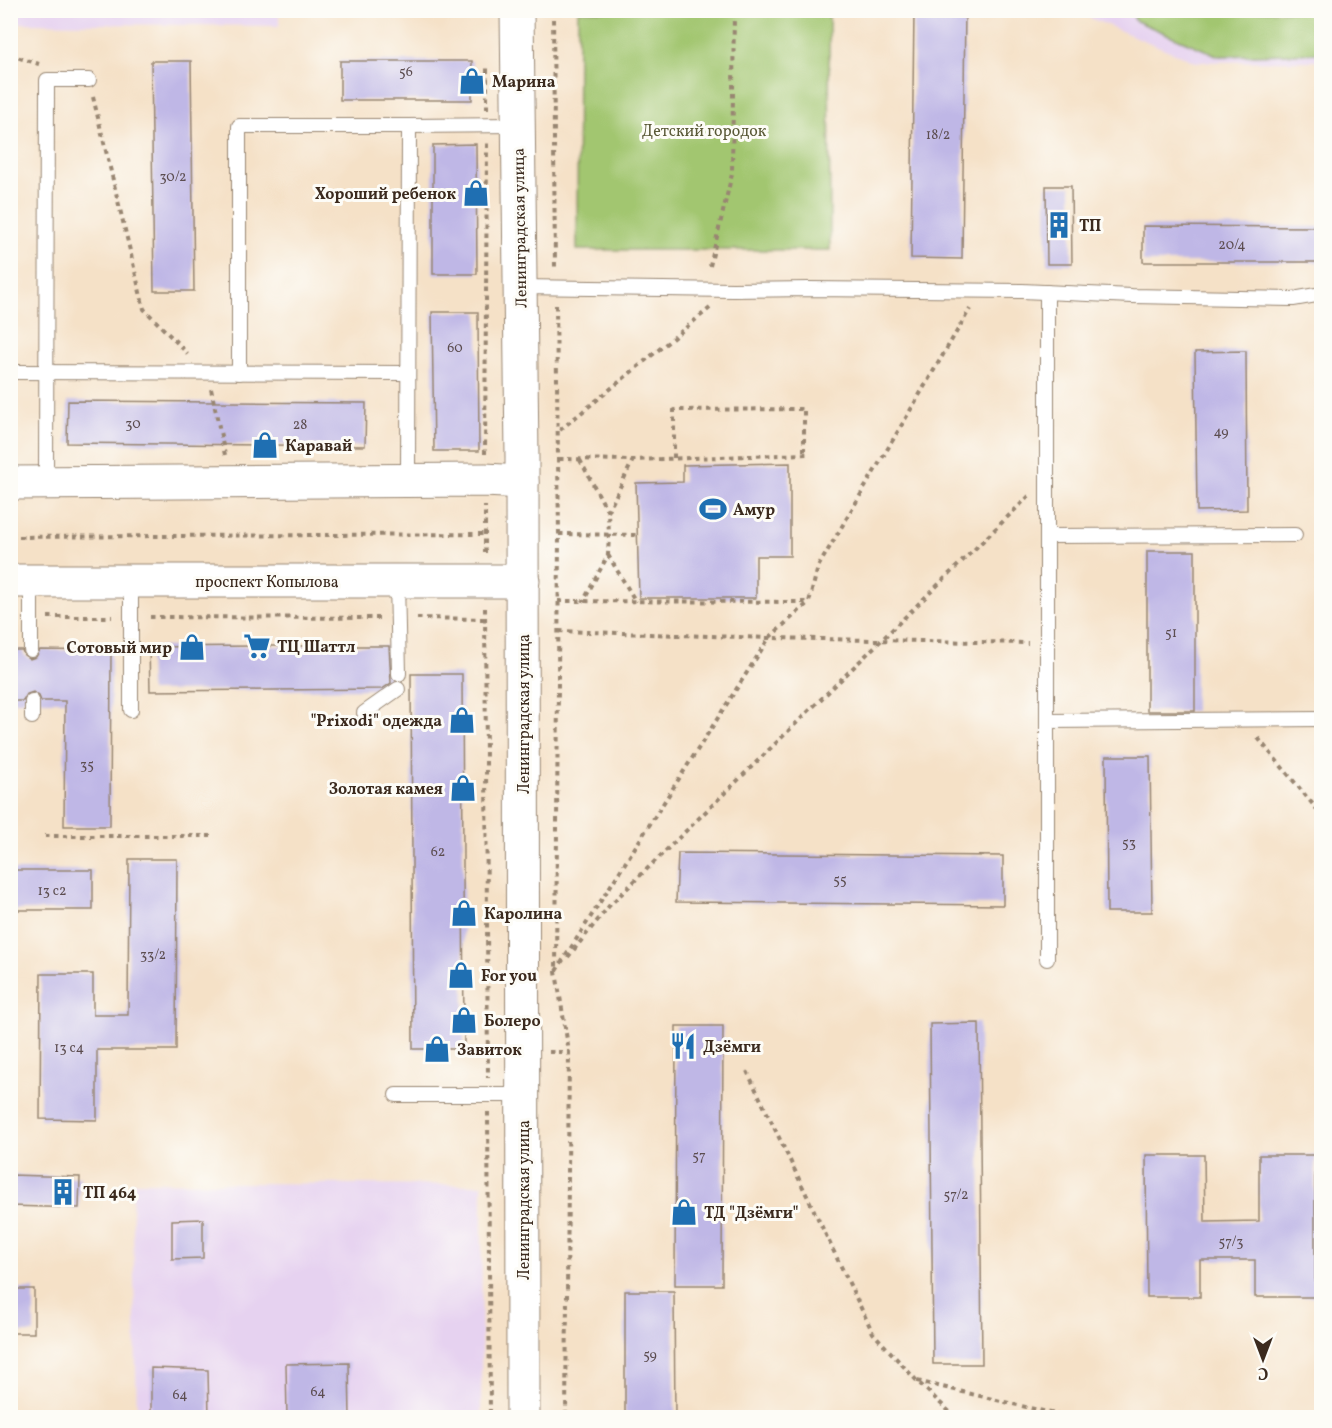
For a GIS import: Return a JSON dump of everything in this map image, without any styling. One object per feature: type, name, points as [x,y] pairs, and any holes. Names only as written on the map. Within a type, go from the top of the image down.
[{"type":"main road","name":"Ленинградская улица","points":[[517,10],[502,126],[520,287],[523,581],[523,1418]]},
{"type":"main road","points":[[10,483],[408,480],[522,482]]},
{"type":"main road","name":"проспект Копылова","points":[[21,581],[523,581]]},
{"type":"lane","points":[[46,483],[46,80],[89,80]]},
{"type":"lane","points":[[239,373],[239,126],[502,126]]},
{"type":"lane","points":[[408,480],[409,126]]},
{"type":"lane","points":[[520,287],[1047,292],[1293,299],[1322,294]]},
{"type":"lane","points":[[1047,292],[1047,959]]},
{"type":"lane","points":[[10,372],[408,373]]},
{"type":"lane","points":[[1047,536],[1295,536]]},
{"type":"lane","points":[[21,581],[31,616],[31,650]]},
{"type":"lane","points":[[131,581],[131,710]]},
{"type":"lane","points":[[397,581],[399,674]]},
{"type":"lane","points":[[364,713],[398,689]]},
{"type":"lane","points":[[32,701],[32,717]]},
{"type":"lane","points":[[1047,721],[1322,719]]},
{"type":"lane","points":[[396,1095],[524,1095]]},
{"type":"path","points":[[554,10],[559,430],[556,972],[569,1052],[566,1418]]},
{"type":"path","points":[[710,266],[732,174],[734,10]]},
{"type":"path","points":[[10,55],[44,66]]},
{"type":"path","points":[[487,57],[502,126],[485,480],[490,1418]]},
{"type":"path","points":[[89,80],[144,309],[207,373],[226,458]]},
{"type":"path","points":[[559,430],[733,290]]},
{"type":"path","points":[[556,972],[769,638],[809,602],[818,567],[981,291]]},
{"type":"path","points":[[559,459],[633,460],[806,454],[804,409],[674,410],[674,458]]},
{"type":"path","points":[[580,460],[608,512],[609,535],[608,555],[582,603]]},
{"type":"path","points":[[608,512],[633,460]]},
{"type":"path","points":[[556,972],[609,906],[1047,479]]},
{"type":"path","points":[[10,537],[485,534]]},
{"type":"path","points":[[559,534],[637,535]]},
{"type":"path","points":[[608,555],[636,603]]},
{"type":"path","points":[[558,601],[582,603],[809,602]]},
{"type":"path","points":[[31,616],[485,618]]},
{"type":"path","points":[[559,631],[769,638],[1047,643]]},
{"type":"path","points":[[1243,720],[1320,813],[1322,819]]},
{"type":"path","points":[[45,836],[212,836]]},
{"type":"path","points":[[541,1052],[569,1052]]},
{"type":"path","points":[[747,1071],[873,1333],[917,1381],[956,1418]]},
{"type":"path","points":[[917,1381],[1072,1418]]},
{"type":"shaded area","points":[[11,10],[279,11],[279,26],[11,23]]},
{"type":"shaded area","points":[[1073,11],[1321,11],[1321,61],[1196,62]]},
{"type":"shaded area","points":[[132,1182],[482,1185],[481,1417],[137,1417]]},
{"type":"green space","name":"Детский городок","points":[[578,11],[829,11],[830,250],[577,250]]},
{"type":"green space","points":[[1134,11],[1321,11],[1321,53],[1219,56],[1134,20]]},
{"type":"building","points":[[914,10],[965,10],[962,259],[911,258]]},
{"type":"building","points":[[151,61],[191,61],[194,291],[154,291]]},
{"type":"building","points":[[340,61],[472,61],[472,100],[340,100]]},
{"type":"building","points":[[476,144],[477,274],[433,274],[433,145]]},
{"type":"building","name":"ТП","points":[[1046,186],[1071,186],[1072,264],[1047,264]]},
{"type":"building","points":[[1143,226],[1322,227],[1322,262],[1143,262]]},
{"type":"building","points":[[432,312],[478,312],[479,451],[434,451]]},
{"type":"building","points":[[1246,351],[1247,510],[1197,511],[1195,352]]},
{"type":"building","points":[[68,401],[366,403],[365,446],[67,443]]},
{"type":"building","name":"Амур","points":[[790,463],[790,556],[756,556],[756,598],[639,598],[636,483],[683,482],[683,465]]},
{"type":"building","points":[[1147,551],[1195,551],[1195,711],[1147,711]]},
{"type":"building","points":[[389,646],[391,683],[382,689],[150,691],[149,647]]},
{"type":"building","points":[[10,650],[22,650],[24,655],[30,659],[36,657],[40,650],[111,651],[110,826],[64,826],[65,701],[41,701],[39,696],[33,692],[27,694],[23,701],[10,701]]},
{"type":"building","points":[[411,674],[462,674],[464,1049],[413,1049]]},
{"type":"building","points":[[1106,756],[1150,756],[1152,912],[1107,912]]},
{"type":"building","points":[[678,853],[1003,856],[1003,905],[676,902]]},
{"type":"building","points":[[129,859],[177,859],[176,1050],[97,1050],[97,1120],[40,1119],[41,974],[93,974],[93,1015],[128,1015]]},
{"type":"building","points":[[10,870],[93,870],[93,910],[10,910]]},
{"type":"building","points":[[979,1023],[982,1364],[933,1364],[930,1024]]},
{"type":"building","points":[[676,1026],[723,1026],[722,1285],[675,1285]]},
{"type":"building","points":[[1146,1155],[1204,1155],[1205,1222],[1259,1221],[1259,1155],[1315,1155],[1315,1297],[1255,1297],[1255,1260],[1200,1260],[1200,1297],[1147,1297]]},
{"type":"building","points":[[10,1175],[80,1177],[79,1208],[10,1206]]},
{"type":"building","points":[[203,1219],[203,1258],[172,1259],[172,1220]]},
{"type":"building","points":[[10,1289],[34,1289],[34,1333],[10,1333]]},
{"type":"building","points":[[625,1291],[674,1291],[675,1418],[625,1418]]},
{"type":"building","points":[[349,1363],[350,1418],[287,1418],[286,1364]]},
{"type":"building","points":[[151,1368],[208,1370],[209,1418],[151,1418]]},
{"type":"place","name":"Марина","points":[[472,81]]},
{"type":"place","name":"Хороший ребенок","points":[[476,193]]},
{"type":"place","name":"ТП","points":[[1059,225]]},
{"type":"place","name":"Каравай","points":[[265,445]]},
{"type":"place","name":"Амур","points":[[713,509]]},
{"type":"place","name":"ТЦ Шаттл","points":[[257,646]]},
{"type":"place","name":"Сотовый мир","points":[[192,647]]},
{"type":"place","name":"\"Prixodi\" одежда","points":[[462,720]]},
{"type":"place","name":"Золотая камея","points":[[463,788]]},
{"type":"place","name":"Каролина","points":[[464,913]]},
{"type":"place","name":"For you","points":[[461,975]]},
{"type":"place","name":"Болеро","points":[[464,1020]]},
{"type":"place","name":"Дзёмги","points":[[683,1046]]},
{"type":"place","name":"Завиток","points":[[437,1049]]},
{"type":"place","name":"ТП 464","points":[[63,1192]]},
{"type":"place","name":"ТД \"Дзёмги\"","points":[[684,1212]]}]
